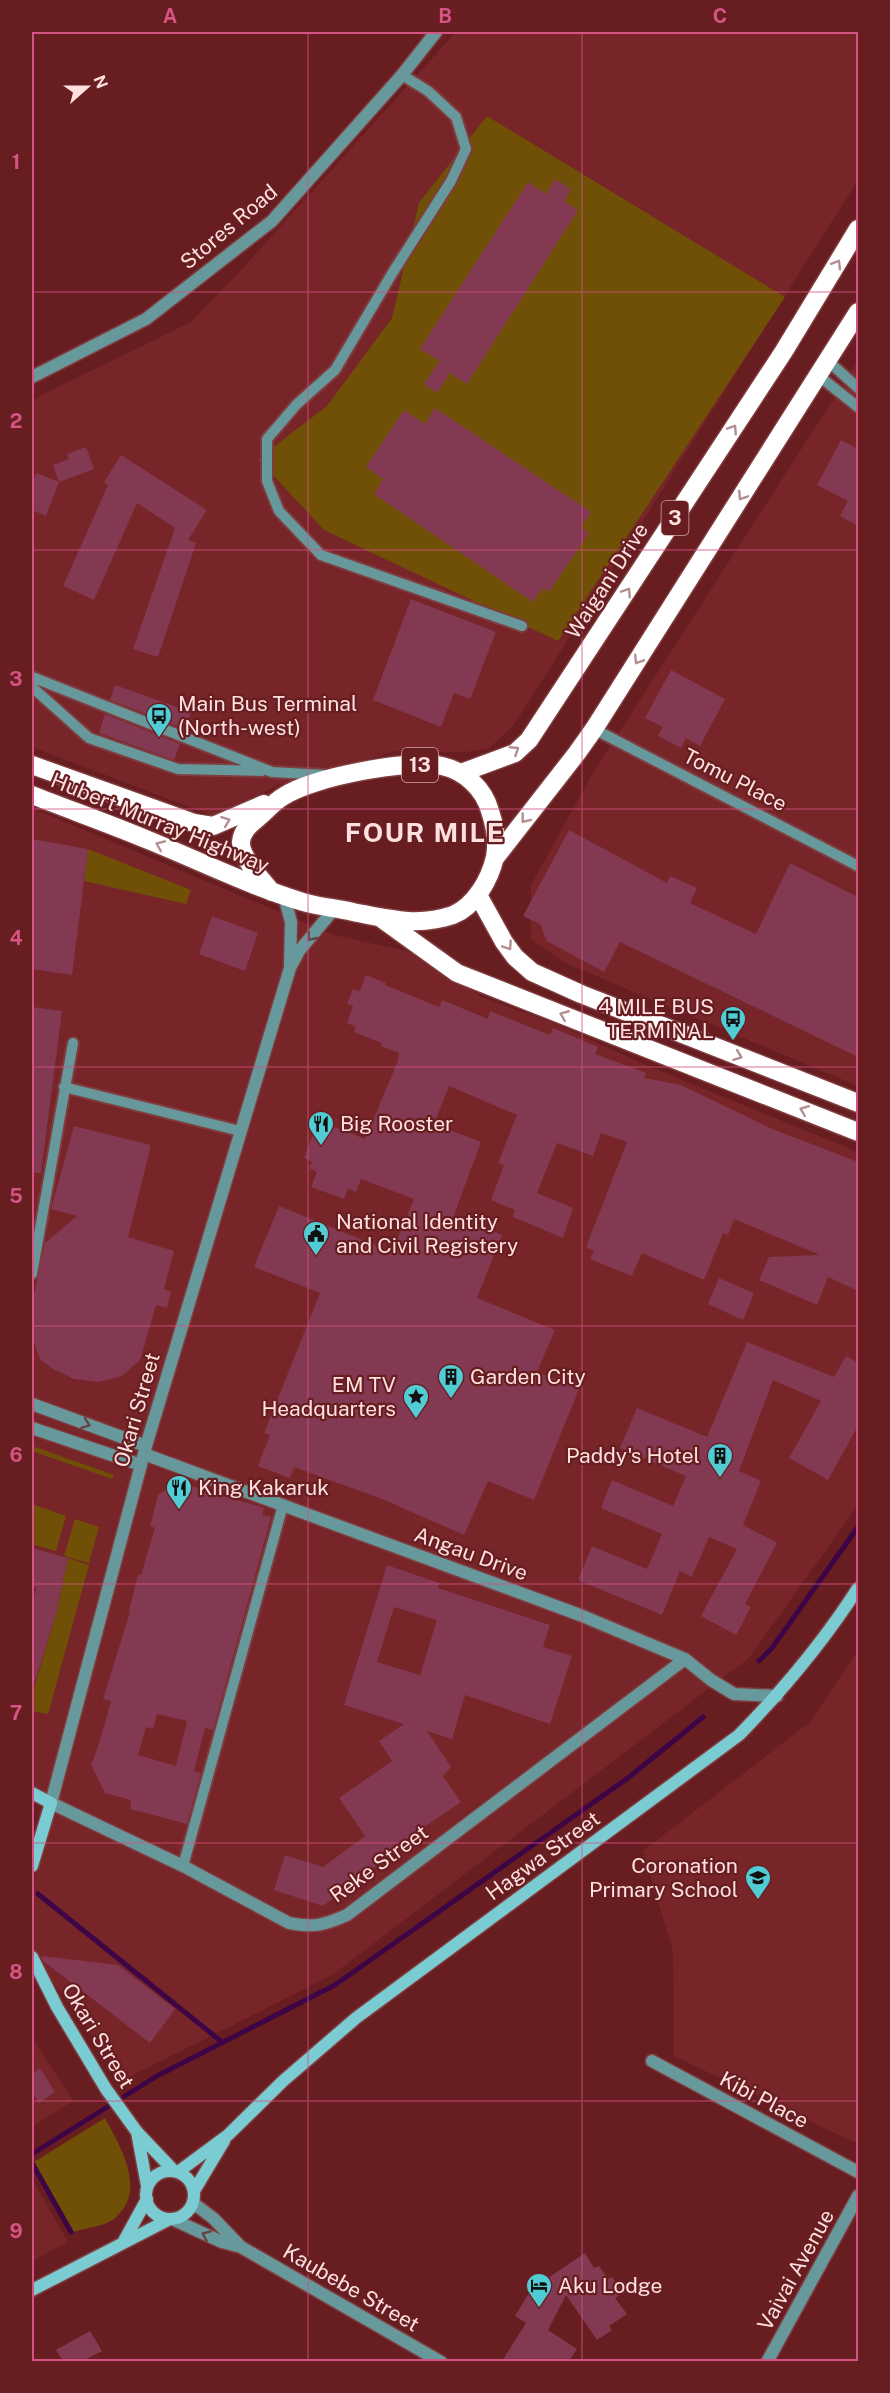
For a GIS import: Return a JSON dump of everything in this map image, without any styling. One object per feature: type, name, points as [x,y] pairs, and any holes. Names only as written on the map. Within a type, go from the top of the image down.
[{"type":"highway","name":"Waigani Drive","points":[[461,773],[515,753],[529,740],[784,351],[858,229]]},
{"type":"highway","name":"3","points":[[495,858],[594,729],[858,312]]},
{"type":"highway","name":"Hubert Murray Highway","points":[[32,765],[194,823],[213,826],[285,795]]},
{"type":"highway","name":"13","points":[[278,894],[248,861],[240,844],[244,830],[285,795],[338,776],[405,765],[442,766],[461,773],[478,787],[488,804],[495,827],[495,858],[478,896]]},
{"type":"highway","name":"Hubert Murray Highway","points":[[32,795],[147,839],[278,894]]},
{"type":"highway","points":[[278,894],[306,903],[381,918],[427,922],[464,910],[478,896],[504,942],[515,957],[532,972],[581,994],[858,1103]]},
{"type":"highway","points":[[381,918],[457,973],[858,1132]]},
{"type":"street","name":"Stores Road","points":[[32,377],[146,319],[272,221],[402,75],[436,32]]},
{"type":"street","name":"Okari Street","points":[[278,894],[291,922],[290,968]]},
{"type":"street","name":"Okari Street","points":[[32,1866],[144,1455],[290,968],[299,951],[335,908]]},
{"type":"street","name":"Angau Drive","points":[[32,1404],[144,1455],[580,1615],[685,1659],[711,1680],[734,1694],[777,1696]]},
{"type":"street","points":[[32,1428],[144,1455]]},
{"type":"street","name":"Hagwa Street","points":[[176,2171],[228,2135],[283,2080],[356,2018],[739,1735],[777,1696],[833,1628],[858,1588]]},
{"type":"street","name":"Reke Street","points":[[32,1793],[183,1866],[289,1923],[308,1927],[324,1925],[347,1915],[685,1659]]},
{"type":"street","name":"Okari Street","points":[[32,1957],[57,2007],[106,2089],[137,2132],[176,2171]]},
{"type":"street","name":"Kibi Place","points":[[652,2061],[858,2172]]},
{"type":"street","name":"Okari Street","points":[[137,2132],[147,2192]]},
{"type":"street","name":"Hagwa Street","points":[[193,2197],[228,2135]]},
{"type":"street","points":[[32,2290],[124,2241],[182,2216],[193,2197],[187,2178],[176,2171],[162,2172],[155,2176],[124,2241]]},
{"type":"street","points":[[147,2192],[153,2212],[171,2219]]},
{"type":"street","name":"Vaivai Avenue","points":[[768,2361],[858,2196]]},
{"type":"street","name":"Kaubebe Street","points":[[193,2197],[242,2247],[441,2361]]},
{"type":"street","name":"Kaubebe Street","points":[[171,2219],[222,2242],[242,2247]]},
{"type":"lane","points":[[402,75],[428,91],[456,117],[466,149],[451,181],[393,272],[335,370],[297,404],[267,439],[267,480],[279,512],[321,555],[522,626]]},
{"type":"lane","points":[[824,369],[858,388]]},
{"type":"lane","points":[[824,369],[858,407]]},
{"type":"lane","points":[[32,677],[272,772]]},
{"type":"lane","points":[[32,687],[89,738],[178,768],[338,776]]},
{"type":"lane","name":"Tomu Place","points":[[594,729],[858,866]]},
{"type":"lane","points":[[32,1274],[73,1043]]},
{"type":"lane","points":[[64,1087],[240,1131]]},
{"type":"lane","points":[[183,1866],[283,1505]]},
{"type":"shaded area","points":[[456,32],[858,32],[858,180],[514,725],[488,749],[465,752],[397,751],[278,785],[213,816],[32,747],[32,407],[36,398],[191,322],[242,269]]},
{"type":"shaded area","points":[[487,116],[785,297],[558,641],[324,530],[258,459],[327,406],[392,318],[419,203]]},
{"type":"shaded area","points":[[858,361],[858,1086],[565,963],[531,939],[531,885],[593,773]]},
{"type":"shaded area","points":[[32,808],[334,935],[406,951],[433,961],[481,997],[556,1024],[648,1066],[858,1152],[858,1505],[749,1658],[332,1975],[125,2079],[32,1954],[32,1890],[50,1804],[32,1793]]},
{"type":"shaded area","points":[[88,849],[191,890],[186,904],[84,881]]},
{"type":"shaded area","points":[[32,1446],[114,1475],[112,1479],[32,1451]]},
{"type":"shaded area","points":[[32,1504],[66,1516],[56,1551],[32,1544]]},
{"type":"shaded area","points":[[75,1519],[99,1527],[89,1563],[64,1556]]},
{"type":"shaded area","points":[[68,1558],[89,1565],[48,1714],[32,1711],[32,1695],[57,1610]]},
{"type":"shaded area","name":"Coronation Primary School","points":[[858,1651],[858,2144],[674,2056],[673,1951],[643,1851],[809,1723]]},
{"type":"shaded area","points":[[32,2037],[73,2101],[32,2127]]},
{"type":"shaded area","points":[[105,2118],[118,2142],[128,2169],[129,2196],[124,2208],[114,2219],[74,2232],[34,2162]]},
{"type":"shaded area","points":[[32,2179],[68,2242],[32,2261]]},
{"type":"building","points":[[555,179],[571,189],[564,201],[578,210],[467,384],[450,373],[437,393],[424,384],[440,361],[420,349],[528,182],[546,194]]},
{"type":"building","points":[[435,408],[591,512],[581,527],[589,533],[549,592],[543,588],[533,602],[374,494],[383,479],[366,467],[404,410],[425,424]]},
{"type":"building","points":[[841,440],[858,449],[858,526],[840,516],[848,501],[817,485]]},
{"type":"building","points":[[86,447],[94,469],[59,482],[53,465],[69,459],[67,454]]},
{"type":"building","points":[[121,455],[207,510],[188,540],[196,543],[158,657],[133,649],[175,528],[137,503],[94,600],[63,586],[108,485],[104,482]]},
{"type":"building","points":[[36,473],[59,482],[46,516],[32,510],[32,484]]},
{"type":"building","points":[[411,599],[496,632],[470,699],[454,693],[441,727],[373,700]]},
{"type":"building","points":[[671,670],[725,699],[700,746],[686,738],[681,748],[658,736],[663,727],[645,718]]},
{"type":"building","points":[[115,685],[191,712],[185,729],[110,700]]},
{"type":"building","points":[[105,714],[180,744],[174,760],[99,733]]},
{"type":"building","points":[[569,830],[667,883],[670,876],[697,888],[690,903],[756,934],[790,863],[858,897],[858,1057],[620,942],[604,972],[547,941],[540,924],[523,916]]},
{"type":"building","points":[[32,839],[88,849],[72,975],[32,969]]},
{"type":"building","points":[[212,916],[258,933],[245,971],[199,954]]},
{"type":"building","points":[[366,975],[439,1007],[442,1000],[488,1019],[490,1011],[550,1035],[553,1028],[598,1047],[595,1054],[646,1073],[644,1078],[681,1085],[770,1128],[858,1162],[858,1291],[828,1277],[817,1305],[759,1280],[769,1257],[820,1255],[734,1219],[728,1235],[723,1233],[704,1280],[642,1253],[632,1276],[590,1259],[594,1251],[586,1247],[627,1142],[601,1133],[593,1156],[557,1143],[537,1193],[573,1208],[563,1238],[513,1217],[515,1210],[491,1200],[504,1165],[498,1163],[517,1115],[449,1086],[434,1124],[481,1142],[454,1215],[502,1235],[477,1298],[555,1330],[537,1372],[579,1389],[534,1500],[488,1481],[464,1535],[382,1499],[294,1467],[290,1478],[258,1466],[270,1435],[264,1433],[320,1293],[254,1267],[279,1206],[392,1252],[414,1199],[361,1179],[356,1192],[348,1189],[344,1199],[311,1187],[317,1172],[309,1168],[312,1162],[304,1158],[317,1124],[323,1127],[325,1123],[365,1139],[398,1061],[399,1053],[381,1046],[382,1043],[354,1032],[356,1027],[347,1023],[353,1006],[347,1004],[353,989],[360,991]]},
{"type":"building","points":[[32,1007],[62,1011],[41,1173],[32,1173]]},
{"type":"building","points":[[74,1126],[151,1145],[128,1237],[174,1251],[164,1289],[171,1292],[167,1308],[156,1305],[140,1360],[122,1376],[99,1382],[74,1379],[53,1369],[40,1359],[32,1337],[32,1305],[45,1243],[77,1216],[51,1209]]},
{"type":"building","points":[[719,1278],[754,1293],[743,1320],[708,1304]]},
{"type":"building","name":"Paddy's Hotel","points":[[747,1342],[834,1377],[846,1356],[858,1363],[858,1426],[828,1480],[789,1458],[821,1401],[773,1380],[739,1471],[761,1481],[743,1525],[777,1543],[745,1604],[751,1607],[736,1635],[701,1616],[737,1549],[709,1537],[692,1577],[680,1571],[662,1615],[578,1580],[592,1546],[647,1569],[662,1534],[601,1508],[612,1480],[673,1506],[686,1476],[620,1448],[637,1408],[707,1437]]},
{"type":"building","points":[[178,1482],[264,1508],[262,1515],[271,1517],[213,1730],[205,1728],[194,1771],[201,1773],[187,1824],[130,1809],[131,1800],[105,1793],[91,1765],[111,1701],[103,1699],[130,1612],[138,1574],[141,1575],[155,1528],[150,1526],[158,1495]],"holes":[[[157,1714],[187,1721],[176,1766],[138,1755],[146,1727],[153,1729]]]},
{"type":"building","points":[[32,1548],[68,1558],[57,1610],[35,1682],[32,1682],[32,1605],[36,1588],[32,1586]]},
{"type":"building","points":[[387,1565],[439,1583],[438,1588],[550,1625],[543,1647],[572,1656],[550,1724],[465,1695],[452,1739],[427,1731],[451,1767],[443,1776],[461,1802],[392,1849],[394,1852],[323,1906],[274,1890],[285,1855],[323,1867],[365,1836],[339,1798],[392,1761],[379,1741],[404,1724],[344,1705]],"holes":[[[394,1607],[437,1620],[420,1675],[377,1662]]]},
{"type":"building","points":[[41,1956],[118,1965],[175,2009],[150,2043],[43,1961]]},
{"type":"building","points":[[40,2068],[55,2092],[39,2103],[32,2091],[32,2074]]},
{"type":"building","name":"Aku Lodge","points":[[585,2253],[594,2268],[599,2266],[608,2279],[612,2277],[623,2293],[615,2298],[627,2314],[609,2326],[612,2330],[597,2340],[566,2295],[548,2330],[577,2349],[569,2361],[502,2361],[526,2323],[515,2316],[529,2293],[537,2297],[548,2278]]},
{"type":"building","points":[[90,2331],[102,2351],[83,2361],[63,2361],[56,2350]]},
{"type":"waterway","points":[[759,1661],[772,1648],[858,1527]]},
{"type":"waterway","points":[[32,2154],[157,2076],[335,1985],[628,1778],[703,1717]]},
{"type":"waterway","points":[[38,1894],[222,2042]]},
{"type":"waterway","points":[[32,2163],[71,2232]]},
{"type":"place","name":"Main Bus Terminal (North-west)","points":[[159,739]]},
{"type":"place","name":"4 MILE BUS TERMINAL","points":[[733,1042]]},
{"type":"place","name":"Big Rooster","points":[[321,1147]]},
{"type":"place","name":"National Identity and Civil Registery","points":[[316,1257]]},
{"type":"place","name":"Garden City","points":[[451,1400]]},
{"type":"place","name":"EM TV Headquarters","points":[[416,1420]]},
{"type":"place","name":"Paddy's Hotel","points":[[720,1479]]},
{"type":"place","name":"King Kakaruk","points":[[179,1511]]},
{"type":"place","name":"Coronation Primary School","points":[[758,1901]]},
{"type":"place","name":"Aku Lodge","points":[[539,2309]]},
{"type":"district","name":"FOUR MILE","points":[[425,833]]}]
